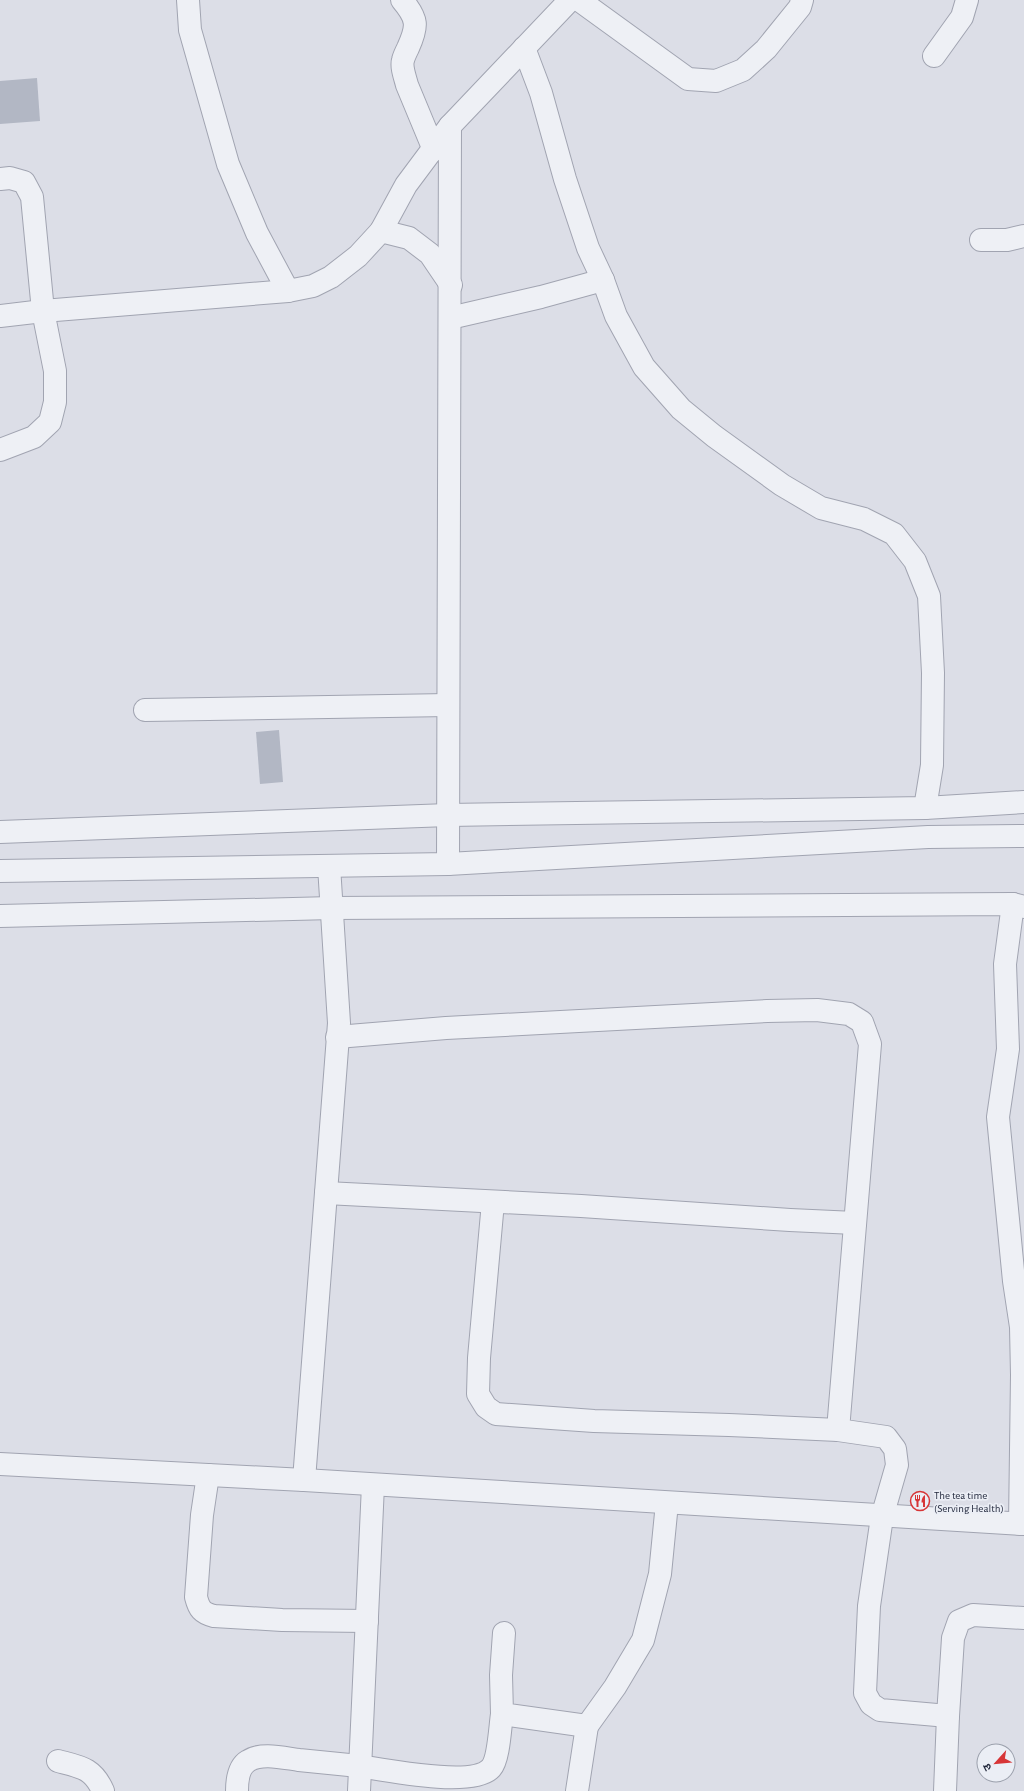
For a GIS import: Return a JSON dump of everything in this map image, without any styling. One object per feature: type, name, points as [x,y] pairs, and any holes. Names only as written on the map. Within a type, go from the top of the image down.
[{"type":"street","points":[[188,0],[190,30],[228,164],[257,233],[288,291]]},
{"type":"street","points":[[402,0],[411,11],[416,22],[415,33],[403,61],[404,74],[434,150]]},
{"type":"street","points":[[0,316],[43,311],[288,291],[313,286],[331,277],[358,256],[381,231],[406,185],[434,150],[450,126],[570,0]]},
{"type":"street","points":[[580,0],[688,79],[716,81],[744,70],[766,49],[800,7],[802,0]]},
{"type":"street","points":[[934,56],[962,17],[967,0]]},
{"type":"street","points":[[524,48],[541,94],[565,179],[588,248],[603,280],[616,316],[644,367],[681,409],[714,436],[782,485],[821,508],[864,519],[894,534],[915,561],[929,596],[933,673],[932,765],[925,808]]},
{"type":"street","points":[[448,864],[448,490],[451,285],[450,126]]},
{"type":"street","points":[[0,179],[10,178],[24,182],[32,197],[43,311],[56,371],[55,402],[50,422],[34,436],[0,450]]},
{"type":"street","points":[[381,231],[409,238],[430,254],[451,285]]},
{"type":"street","points":[[980,240],[1007,240],[1024,236]]},
{"type":"street","points":[[450,318],[541,297],[603,280]]},
{"type":"street","points":[[145,710],[448,705]]},
{"type":"street","points":[[0,832],[448,815],[925,808],[1024,802]]},
{"type":"street","points":[[0,871],[448,864],[928,837],[1024,836]]},
{"type":"street","points":[[304,1480],[339,1023],[329,866]]},
{"type":"street","points":[[0,916],[332,908],[1018,905],[1004,964],[1008,1049],[998,1117],[1017,1215],[1014,1281],[1021,1327],[1022,1524],[882,1517],[304,1480],[0,1464]]},
{"type":"street","points":[[338,1037],[446,1028],[774,1011],[817,1010],[849,1014],[862,1022],[870,1044],[838,1430]]},
{"type":"street","points":[[326,1193],[581,1206],[855,1223]]},
{"type":"street","points":[[492,1202],[479,1358],[478,1394],[486,1407],[496,1414],[594,1421],[838,1430],[886,1437],[895,1449],[897,1465],[882,1517],[869,1606],[865,1693],[871,1704],[880,1710],[948,1716]]},
{"type":"street","points":[[208,1475],[202,1515],[196,1597],[198,1607],[204,1613],[214,1616],[282,1620],[367,1621]]},
{"type":"street","points":[[360,1791],[373,1485]]},
{"type":"street","points":[[577,1791],[587,1726],[615,1688],[642,1640],[660,1574],[667,1503]]},
{"type":"street","points":[[945,1791],[953,1638],[959,1621],[973,1615],[1024,1618]]},
{"type":"street","points":[[237,1791],[238,1775],[247,1761],[263,1756],[360,1766],[419,1775],[461,1777],[479,1775],[491,1768],[496,1755],[502,1714],[501,1674],[504,1632]]},
{"type":"street","points":[[502,1714],[587,1726]]},
{"type":"street","points":[[58,1761],[87,1769],[98,1780],[103,1791]]},
{"type":"building","points":[[37,78],[40,121],[0,124],[0,81]]},
{"type":"building","points":[[279,730],[283,782],[260,784],[256,732]]},
{"type":"place","name":"The tea time (Serving Health)","points":[[920,1501]]}]
